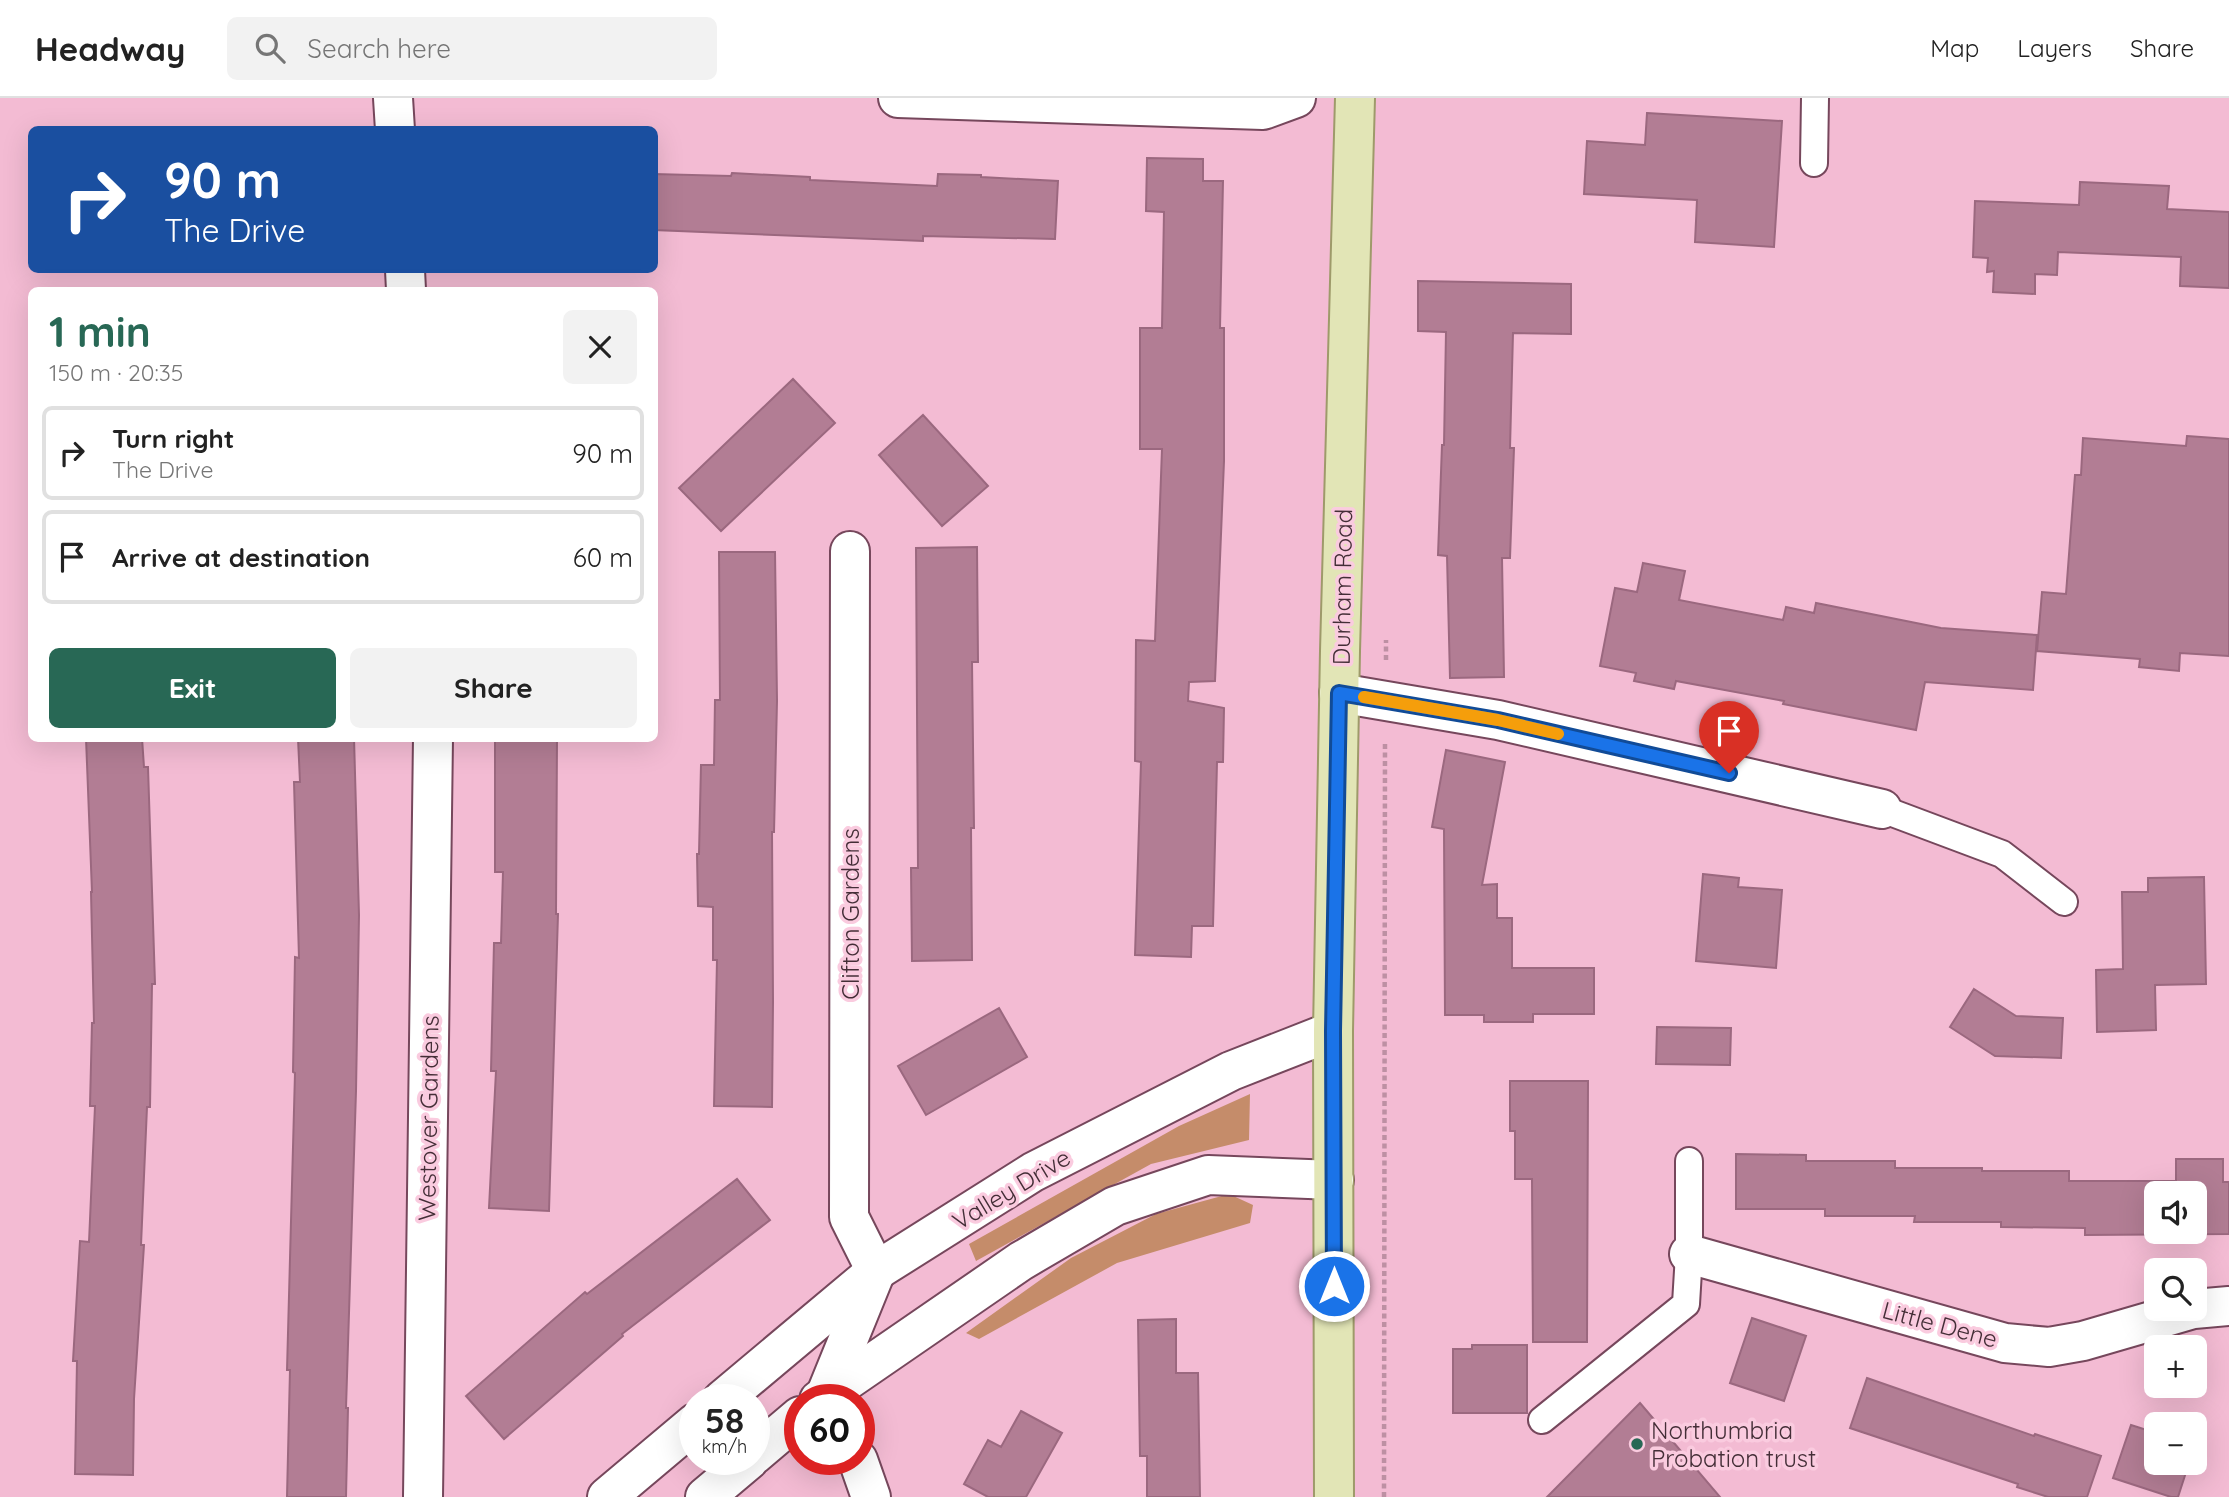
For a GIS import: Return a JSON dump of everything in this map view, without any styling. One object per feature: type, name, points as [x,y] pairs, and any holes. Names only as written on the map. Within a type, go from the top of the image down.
[{"type":"main road","name":"Durham Road","points":[[1334,1497],[1333,1031],[1355,98]]},
{"type":"street","points":[[393,98],[395,126]]},
{"type":"street","points":[[898,98],[1263,110],[1296,98]]},
{"type":"street","name":"Clifton Gardens","points":[[850,551],[849,1217],[876,1271]]},
{"type":"street","points":[[1339,693],[1498,720],[1882,809]]},
{"type":"street","name":"Westover Gardens","points":[[423,1497],[433,742]]},
{"type":"street","name":"Valley Drive","points":[[741,1384],[876,1271],[1032,1172],[1231,1071],[1333,1031]]},
{"type":"street","points":[[845,1384],[1021,1261],[1115,1206],[1208,1175],[1334,1180]]},
{"type":"street","name":"Little Dene","points":[[1689,1254],[2005,1343],[2049,1347],[2151,1321]]},
{"type":"street","points":[[826,1384],[876,1271]]},
{"type":"street","name":"Little Dene","points":[[2207,1308],[2229,1306]]},
{"type":"street","points":[[770,1442],[784,1431]]},
{"type":"street","points":[[607,1497],[679,1436]]},
{"type":"street","points":[[705,1497],[731,1475]]},
{"type":"street","points":[[863,1475],[871,1497]]},
{"type":"lane","points":[[1814,163],[1815,98]]},
{"type":"lane","points":[[1882,809],[2002,855],[2064,902]]},
{"type":"lane","points":[[1542,1420],[1686,1304],[1689,1161]]},
{"type":"path","points":[[1384,1497],[1386,632]]},
{"type":"shaded area","points":[[1250,1094],[1249,1140],[1151,1164],[976,1261],[969,1244],[1179,1126]]},
{"type":"shaded area","points":[[1229,1194],[1253,1205],[1250,1223],[1117,1263],[979,1339],[966,1333],[1071,1258],[1156,1214]]},
{"type":"building","points":[[1647,113],[1782,121],[1774,247],[1695,242],[1697,200],[1584,194],[1587,141],[1645,145]]},
{"type":"building","points":[[1147,158],[1203,159],[1203,181],[1223,181],[1220,328],[1224,328],[1224,461],[1215,681],[1189,682],[1188,701],[1224,708],[1223,762],[1217,762],[1213,926],[1192,926],[1191,957],[1135,955],[1141,762],[1135,761],[1136,640],[1155,641],[1162,449],[1140,449],[1140,328],[1162,328],[1164,212],[1146,211]]},
{"type":"building","points":[[732,173],[937,186],[938,174],[1058,181],[1055,239],[923,236],[923,241],[658,230],[658,174],[731,176]]},
{"type":"building","points":[[2080,182],[2169,186],[2167,209],[2229,212],[2229,288],[2180,286],[2181,257],[2058,252],[2057,275],[2035,274],[2035,294],[1993,292],[1994,271],[1987,272],[1988,258],[1973,257],[1975,201],[2079,205]]},
{"type":"building","points":[[1418,281],[1571,284],[1571,334],[1513,333],[1510,448],[1514,448],[1510,558],[1502,558],[1504,677],[1450,678],[1447,556],[1438,555],[1446,332],[1418,331]]},
{"type":"building","points":[[793,379],[835,423],[721,531],[679,488]]},
{"type":"building","points":[[923,415],[988,486],[942,526],[879,455]]},
{"type":"building","points":[[2187,436],[2229,439],[2229,656],[2180,653],[2179,671],[2139,667],[2140,659],[2037,651],[2042,592],[2066,594],[2075,475],[2081,475],[2083,438],[2186,446]]},
{"type":"building","points":[[977,547],[978,662],[972,662],[972,960],[912,961],[911,868],[918,868],[916,548]]},
{"type":"building","points":[[719,552],[775,552],[777,701],[772,832],[772,1107],[714,1106],[717,960],[713,960],[713,907],[698,906],[697,854],[701,765],[714,765],[715,700],[720,700]]},
{"type":"building","points":[[1643,563],[1685,571],[1679,600],[1783,620],[1786,607],[1814,613],[1816,603],[1941,628],[2037,635],[2033,690],[1925,682],[1916,730],[1676,681],[1674,689],[1634,681],[1636,673],[1600,666],[1615,588],[1637,592]]},
{"type":"building","points":[[86,742],[142,742],[144,767],[148,767],[155,984],[152,984],[150,1107],[147,1107],[141,1245],[144,1245],[134,1399],[133,1475],[75,1474],[77,1361],[73,1361],[80,1241],[89,1242],[95,1106],[90,1106],[94,1023]]},
{"type":"building","points":[[298,742],[354,742],[359,915],[346,1497],[287,1497],[295,957],[299,958],[294,782],[300,782]]},
{"type":"building","points":[[495,742],[557,742],[558,914],[549,1211],[489,1208],[496,1071],[491,1071],[494,943],[501,943],[503,872],[495,872]]},
{"type":"building","points":[[1446,750],[1505,762],[1482,885],[1497,884],[1497,918],[1512,918],[1512,968],[1594,968],[1594,1014],[1533,1014],[1533,1022],[1484,1022],[1484,1015],[1445,1015],[1444,829],[1432,827]]},
{"type":"building","points":[[1703,874],[1739,878],[1738,887],[1782,890],[1776,968],[1696,961]]},
{"type":"building","points":[[2204,877],[2206,984],[2155,985],[2156,1030],[2097,1032],[2096,970],[2123,969],[2122,892],[2148,892],[2148,878]]},
{"type":"building","points":[[1974,989],[2016,1016],[2063,1018],[2061,1058],[1995,1056],[1950,1027]]},
{"type":"building","points":[[999,1008],[1027,1057],[926,1115],[898,1066]]},
{"type":"building","points":[[1657,1027],[1731,1028],[1730,1065],[1656,1064]]},
{"type":"building","points":[[1510,1081],[1588,1081],[1587,1342],[1533,1342],[1532,1179],[1515,1179],[1515,1131],[1510,1131]]},
{"type":"building","points":[[1736,1154],[1806,1155],[1806,1161],[1895,1161],[1895,1168],[2069,1171],[2069,1181],[2144,1181],[2144,1235],[2085,1235],[2085,1228],[2001,1227],[2001,1222],[1914,1222],[1915,1216],[1825,1216],[1825,1209],[1736,1209]]},
{"type":"building","points":[[2176,1159],[2223,1159],[2223,1182],[2229,1182],[2229,1234],[2207,1234],[2207,1181],[2176,1181]]},
{"type":"building","points":[[737,1179],[770,1220],[622,1334],[623,1336],[504,1439],[466,1396],[585,1292],[587,1294]]},
{"type":"building","points":[[1752,1318],[1806,1336],[1784,1401],[1730,1383]]},
{"type":"building","points":[[1176,1319],[1176,1373],[1198,1373],[1200,1497],[1147,1497],[1147,1456],[1140,1456],[1138,1320]]},
{"type":"building","points":[[1472,1345],[1527,1345],[1527,1413],[1453,1413],[1453,1349],[1472,1349]]},
{"type":"building","points":[[1867,1378],[2034,1436],[2035,1434],[2101,1456],[2087,1497],[2048,1497],[2017,1487],[2018,1484],[1850,1428]]},
{"type":"building","name":"Northumbria Probation trust","points":[[1640,1403],[1720,1497],[1547,1497]]},
{"type":"building","points":[[1021,1411],[1062,1433],[1026,1497],[988,1497],[964,1484],[988,1440],[1001,1447]]},
{"type":"building","points":[[2131,1425],[2144,1429],[2144,1475],[2185,1475],[2178,1497],[2113,1478]]},
{"type":"slow traffic","points":[[1364,697],[1498,720],[1558,734]]},
{"type":"place","name":"Northumbria Probation trust","points":[[1637,1444]]},
{"type":"route","points":[[1334,1286],[1333,1031],[1339,693],[1498,720],[1729,773]]}]
